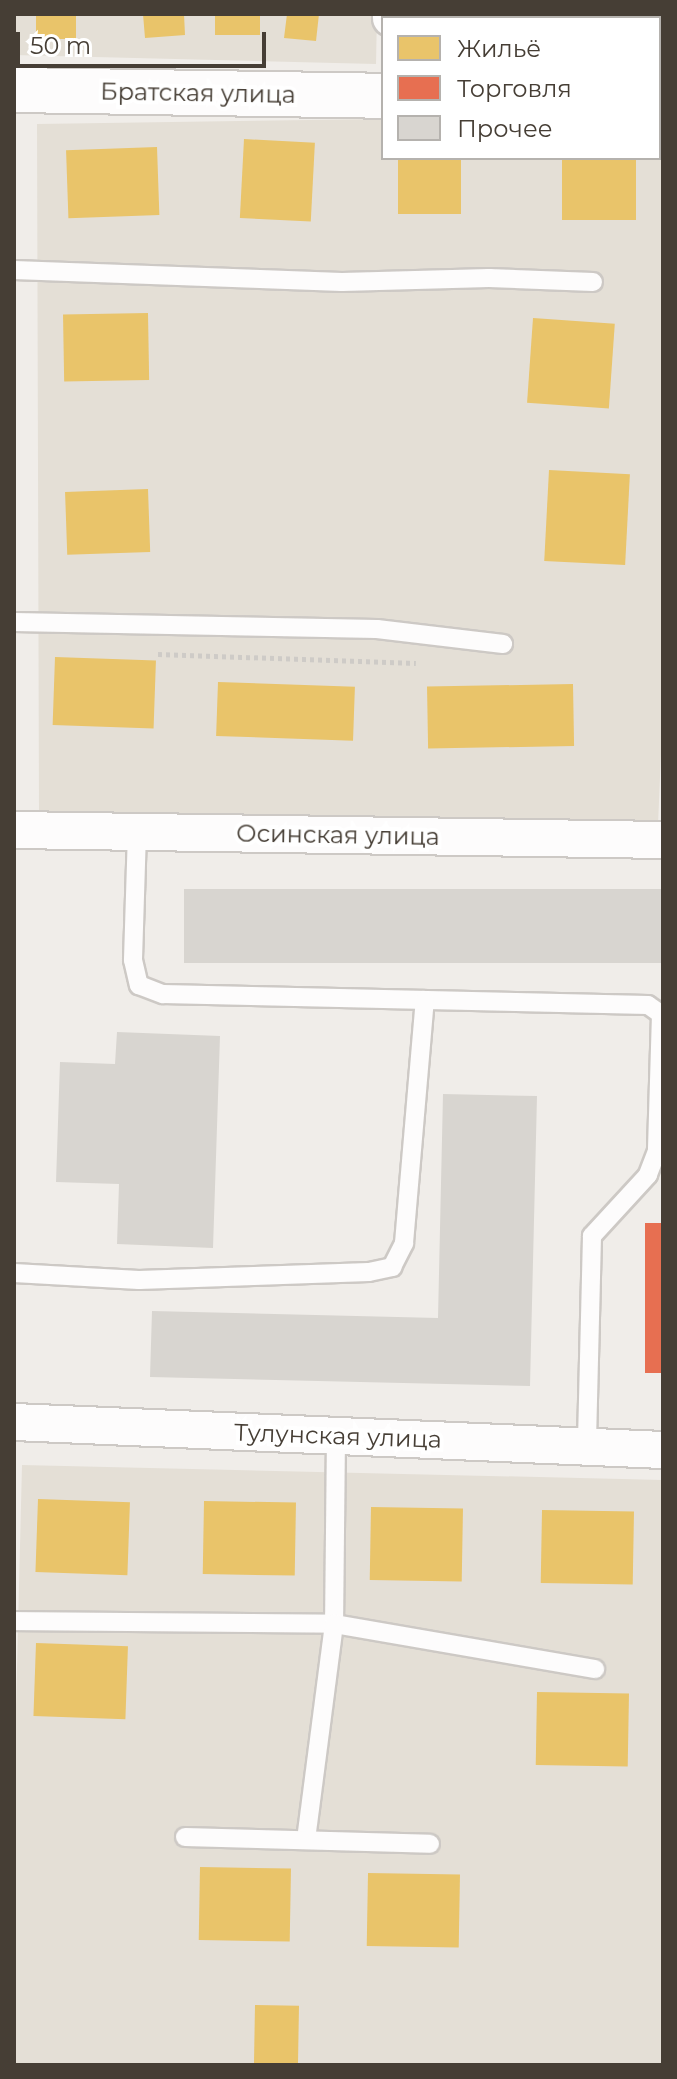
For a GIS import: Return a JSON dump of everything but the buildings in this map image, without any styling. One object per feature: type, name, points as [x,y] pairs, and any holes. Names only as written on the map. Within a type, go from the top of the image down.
[{"type":"street","name":"Братская улица","points":[[14,90],[381,96]]},
{"type":"street","name":"Осинская улица","points":[[14,830],[663,840]]},
{"type":"street","name":"Тулунская улица","points":[[14,1422],[663,1450]]},
{"type":"lane","points":[[14,270],[342,282],[489,278],[593,282]]},
{"type":"lane","points":[[14,622],[377,629],[503,644]]},
{"type":"lane","points":[[137,832],[133,960],[139,985],[163,994],[648,1005],[661,1014],[657,1151],[648,1175],[592,1236],[587,1447]]},
{"type":"lane","points":[[14,1273],[139,1280],[369,1272],[392,1267],[404,1243],[425,1000]]},
{"type":"lane","points":[[306,1839],[334,1624],[336,1436]]},
{"type":"lane","points":[[14,1621],[334,1624],[595,1669]]},
{"type":"lane","points":[[185,1837],[430,1844]]},
{"type":"path","points":[[150,653],[430,663]]},
{"type":"shaded area","points":[[15,14],[377,14],[376,64],[14,55]]},
{"type":"shaded area","points":[[663,14],[663,41],[661,16],[415,16]]},
{"type":"shaded area","points":[[663,115],[663,707],[658,825],[39,813],[37,124],[381,119],[381,160],[661,160]]},
{"type":"shaded area","points":[[22,1465],[663,1480],[663,2065],[14,2065],[14,1789]]}]
